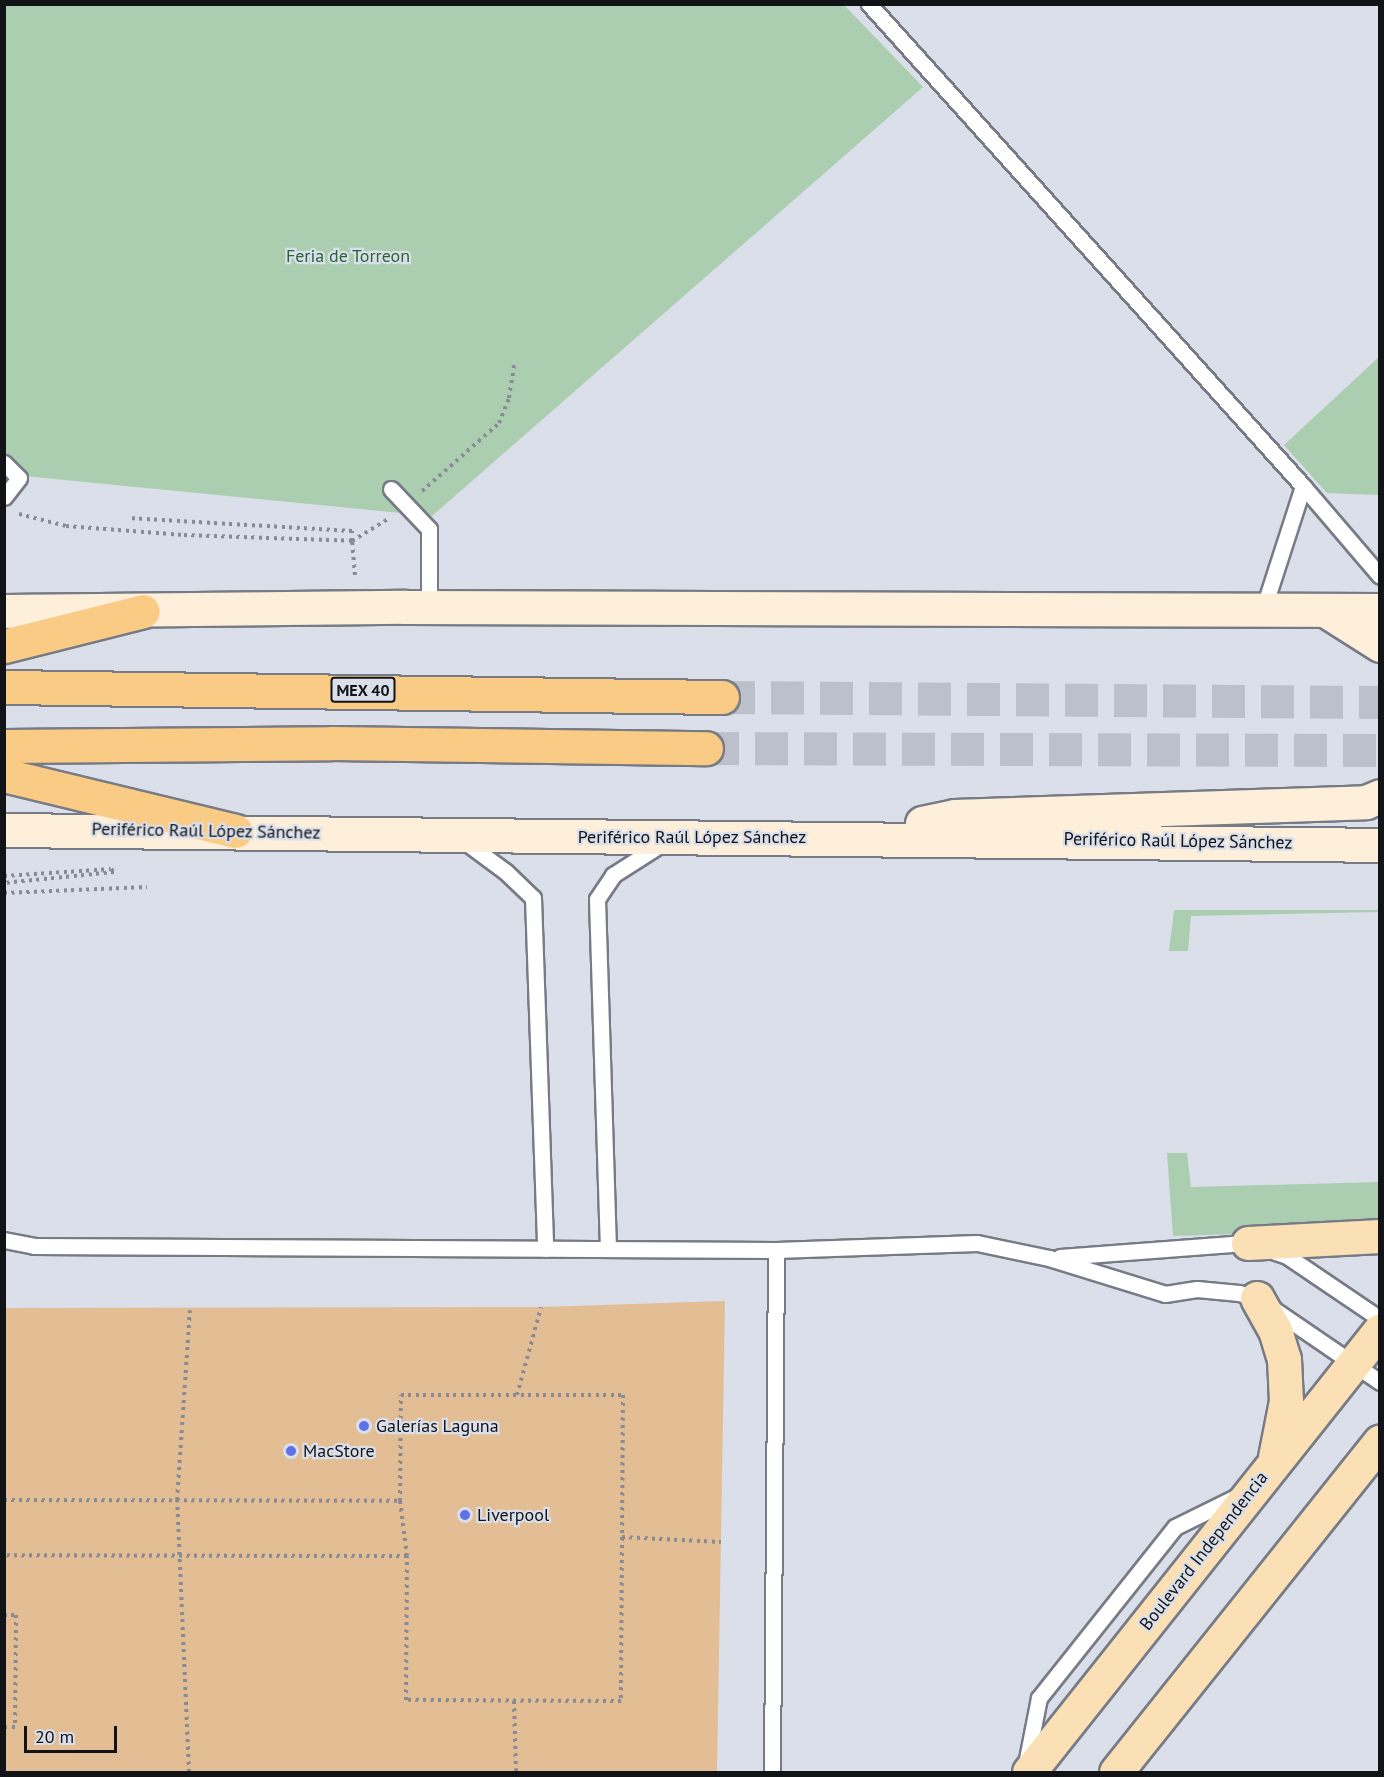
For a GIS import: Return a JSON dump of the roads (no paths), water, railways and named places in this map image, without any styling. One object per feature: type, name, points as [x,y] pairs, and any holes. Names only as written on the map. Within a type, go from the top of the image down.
[{"type":"highway","points":[[4,646],[142,611]]},
{"type":"highway","name":"MEX 40","points":[[4,687],[722,697]]},
{"type":"highway","points":[[4,746],[332,743],[706,748]]},
{"type":"highway","points":[[4,774],[235,831]]},
{"type":"main road","points":[[4,611],[358,607],[1380,610]]},
{"type":"main road","points":[[1325,610],[1380,645]]},
{"type":"main road","points":[[858,838],[954,816],[1366,802],[1380,796]]},
{"type":"main road","name":"Periférico Raúl López Sánchez","points":[[4,830],[235,831],[459,837],[858,838],[1380,845]]},
{"type":"main road","points":[[1248,1243],[1380,1236]]},
{"type":"main road","points":[[1257,1298],[1275,1330],[1284,1359],[1286,1401],[1275,1462]]},
{"type":"main road","name":"Boulevard Independencia","points":[[1029,1773],[1380,1330]]},
{"type":"main road","points":[[1116,1773],[1380,1441]]},
{"type":"lane","points":[[869,4],[1303,486],[1380,576]]},
{"type":"lane","points":[[4,463],[19,478],[8,502]]},
{"type":"lane","points":[[1263,610],[1303,486]]},
{"type":"lane","points":[[391,489],[429,529],[429,607]]},
{"type":"lane","points":[[459,837],[507,872],[533,898],[545,1249]]},
{"type":"lane","points":[[608,1249],[597,899],[613,875],[641,854],[684,837]]},
{"type":"lane","points":[[4,1240],[34,1246],[776,1250],[977,1243],[1049,1258],[1165,1294],[1218,1290],[1257,1298],[1380,1382]]},
{"type":"lane","points":[[1049,1258],[1248,1243],[1287,1256],[1380,1319]]},
{"type":"lane","points":[[772,1773],[776,1250]]},
{"type":"lane","points":[[1024,1773],[1039,1698],[1175,1527],[1254,1488]]},
{"type":"tunnel","points":[[722,697],[1380,702]]},
{"type":"tunnel","points":[[706,748],[1380,750]]},
{"type":"place","name":"Galerías Laguna","points":[[364,1426]]},
{"type":"place","name":"MacStore","points":[[291,1451]]},
{"type":"place","name":"Liverpool","points":[[465,1515]]},
{"type":"park label","name":"Feria de Torreon","points":[[348,256]]}]
